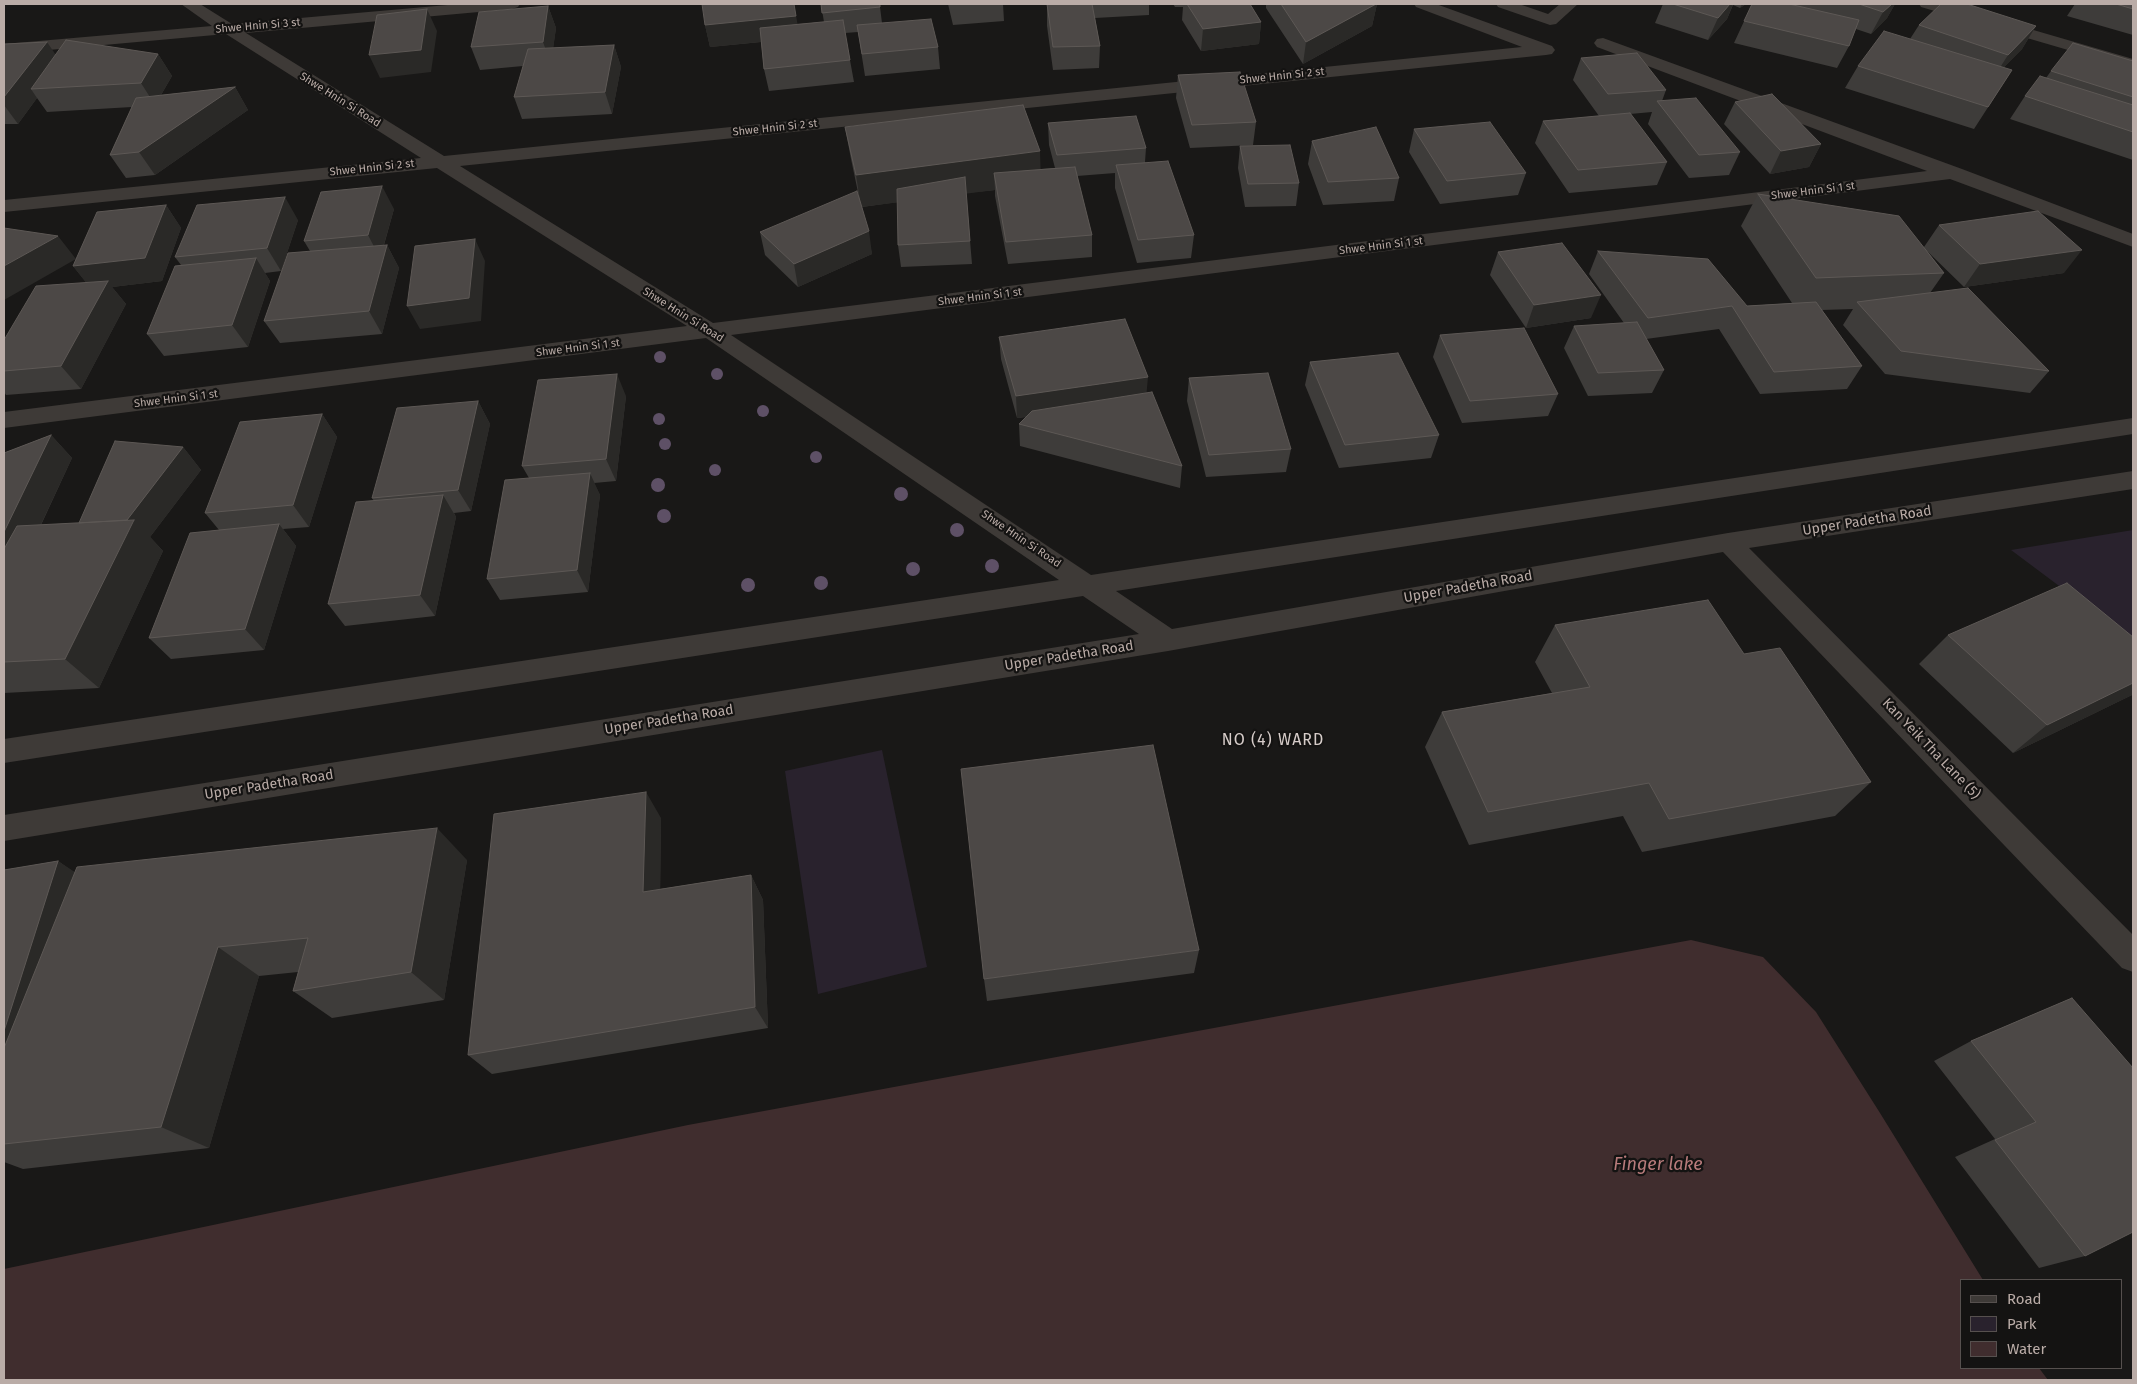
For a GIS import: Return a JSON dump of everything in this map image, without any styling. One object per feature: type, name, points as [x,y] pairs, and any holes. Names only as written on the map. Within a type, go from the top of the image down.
[{"type":"street","name":"Shwe Hnin Si Road","points":[[189,4],[710,332],[1089,585],[1168,640]]},
{"type":"street","name":"Shwe Hnin Si 3 st","points":[[4,49],[512,4]]},
{"type":"street","name":"Shwe Hnin Si 2 st","points":[[4,206],[1546,50],[1422,4]]},
{"type":"street","points":[[1504,4],[1550,20],[1570,4]]},
{"type":"street","points":[[1928,4],[2133,64]]},
{"type":"street","points":[[1603,43],[2133,241]]},
{"type":"street","name":"Shwe Hnin Si 1 st","points":[[4,420],[1955,173]]},
{"type":"street","points":[[4,751],[2133,426]]},
{"type":"street","name":"Upper Padetha Road","points":[[4,828],[1168,640],[1728,542],[2133,480]]},
{"type":"street","name":"Kan Yeik Tha Lane (5)","points":[[1728,542],[2133,957]]},
{"type":"green space","points":[[2133,530],[2133,655],[2106,621],[2011,550]]},
{"type":"green space","points":[[882,750],[927,967],[818,994],[785,771]]},
{"type":"water","name":"Finger lake","points":[[1691,940],[1763,957],[1816,1012],[1880,1113],[1982,1279],[1960,1279],[1960,1369],[2040,1369],[2048,1380],[4,1380],[4,1269],[688,1125]]},
{"type":"building","points":[[702,4],[794,4],[796,16],[705,25]]},
{"type":"building","points":[[821,4],[880,4],[880,7],[822,13]]},
{"type":"building","points":[[1047,4],[1092,4],[1100,46],[1053,47]]},
{"type":"building","points":[[1187,4],[1250,4],[1261,22],[1203,29]]},
{"type":"building","points":[[1281,4],[1376,4],[1306,42]]},
{"type":"building","points":[[1673,4],[1730,4],[1718,18]]},
{"type":"building","points":[[1752,4],[1789,4],[1859,20],[1849,46],[1744,21]]},
{"type":"building","points":[[1859,4],[1892,4],[1883,12]]},
{"type":"building","points":[[1941,4],[1967,4],[2036,26],[2008,55],[1919,25]]},
{"type":"building","points":[[2116,4],[2133,4],[2133,9]]},
{"type":"building","points":[[548,6],[543,42],[471,47],[479,12]]},
{"type":"building","points":[[427,9],[421,50],[369,55],[377,15]]},
{"type":"building","points":[[931,19],[938,47],[862,54],[857,25]]},
{"type":"building","points":[[843,20],[850,60],[764,69],[760,28]]},
{"type":"building","points":[[1884,31],[2012,70],[1988,107],[1858,66]]},
{"type":"building","points":[[66,40],[158,54],[141,83],[31,89]]},
{"type":"building","points":[[47,42],[4,97],[4,44]]},
{"type":"building","points":[[2073,43],[2133,61],[2133,97],[2051,71]]},
{"type":"building","points":[[614,45],[605,92],[514,97],[528,49]]},
{"type":"building","points":[[1637,53],[1666,90],[1608,94],[1581,58]]},
{"type":"building","points":[[1240,72],[1256,122],[1192,125],[1178,75]]},
{"type":"building","points":[[2040,76],[2133,105],[2133,132],[2025,96]]},
{"type":"building","points":[[235,87],[139,152],[110,155],[136,98]]},
{"type":"building","points":[[1772,94],[1821,144],[1781,151],[1735,102]]},
{"type":"building","points":[[1696,98],[1740,152],[1699,155],[1657,101]]},
{"type":"building","points":[[1023,105],[1040,151],[856,175],[845,127]]},
{"type":"building","points":[[1630,113],[1667,162],[1578,170],[1543,121]]},
{"type":"building","points":[[1136,116],[1146,148],[1057,155],[1048,123]]},
{"type":"building","points":[[1490,122],[1526,173],[1447,181],[1414,129]]},
{"type":"building","points":[[1376,127],[1399,178],[1328,182],[1312,141]]},
{"type":"building","points":[[1290,145],[1299,183],[1248,184],[1240,146]]},
{"type":"building","points":[[1168,161],[1194,235],[1138,240],[1116,165]]},
{"type":"building","points":[[1075,167],[1092,235],[1006,242],[994,173]]},
{"type":"building","points":[[965,177],[970,241],[898,245],[897,189]]},
{"type":"building","points":[[382,186],[368,235],[304,241],[321,192]]},
{"type":"building","points":[[857,191],[869,231],[794,264],[760,232]]},
{"type":"building","points":[[1758,194],[1899,216],[1944,273],[1816,278]]},
{"type":"building","points":[[285,197],[267,248],[175,257],[197,205]]},
{"type":"building","points":[[166,205],[145,258],[73,266],[97,212]]},
{"type":"building","points":[[2038,211],[2082,250],[1980,264],[1939,225]]},
{"type":"building","points":[[4,228],[58,236],[4,266]]},
{"type":"building","points":[[475,239],[469,298],[407,306],[415,246]]},
{"type":"building","points":[[1562,243],[1601,295],[1534,305],[1498,252]]},
{"type":"building","points":[[387,245],[369,311],[264,321],[288,253]]},
{"type":"building","points":[[1598,251],[1708,259],[1747,306],[1816,302],[1862,366],[1774,372],[1732,306],[1648,318]]},
{"type":"building","points":[[256,258],[232,325],[147,334],[175,266]]},
{"type":"building","points":[[108,281],[61,366],[4,371],[4,340],[36,286]]},
{"type":"building","points":[[1968,288],[2049,371],[1901,351],[1857,302]]},
{"type":"building","points":[[1125,319],[1148,377],[1016,396],[999,337]]},
{"type":"building","points":[[1637,322],[1664,370],[1598,373],[1574,326]]},
{"type":"building","points":[[1524,328],[1558,394],[1470,401],[1440,335]]},
{"type":"building","points":[[1398,353],[1439,435],[1345,445],[1310,362]]},
{"type":"building","points":[[1268,373],[1291,449],[1209,455],[1189,378]]},
{"type":"building","points":[[617,374],[606,459],[522,466],[538,380]]},
{"type":"building","points":[[1152,392],[1182,466],[1019,424],[1032,411]]},
{"type":"building","points":[[478,401],[458,490],[372,498],[397,408]]},
{"type":"building","points":[[322,414],[293,505],[205,513],[240,422]]},
{"type":"building","points":[[51,435],[4,532],[4,453]]},
{"type":"building","points":[[115,441],[183,447],[127,520],[79,523]]},
{"type":"building","points":[[590,473],[577,570],[487,579],[505,480]]},
{"type":"building","points":[[443,495],[420,595],[328,604],[356,502]]},
{"type":"building","points":[[134,520],[65,659],[4,662],[4,549],[17,526]]},
{"type":"building","points":[[279,524],[245,629],[149,638],[190,533]]},
{"type":"building","points":[[2067,583],[2133,637],[2133,683],[2047,725],[1948,635]]},
{"type":"building","points":[[1708,600],[1744,654],[1780,648],[1871,782],[1669,819],[1649,783],[1488,812],[1442,712],[1590,687],[1555,625]]},
{"type":"building","points":[[1153,745],[1199,950],[984,979],[961,769]]},
{"type":"building","points":[[646,792],[643,892],[751,875],[755,1007],[468,1055],[494,814]]},
{"type":"building","points":[[437,828],[411,972],[293,991],[308,938],[218,947],[161,1127],[4,1144],[4,1048],[77,867]]},
{"type":"building","points":[[58,861],[4,1031],[4,870]]},
{"type":"building","points":[[2072,998],[2133,1068],[2133,1232],[2085,1256],[1995,1140],[2036,1122],[1971,1041]]},
{"type":"district","name":"NO (4) WARD","points":[[1273,741]]}]
